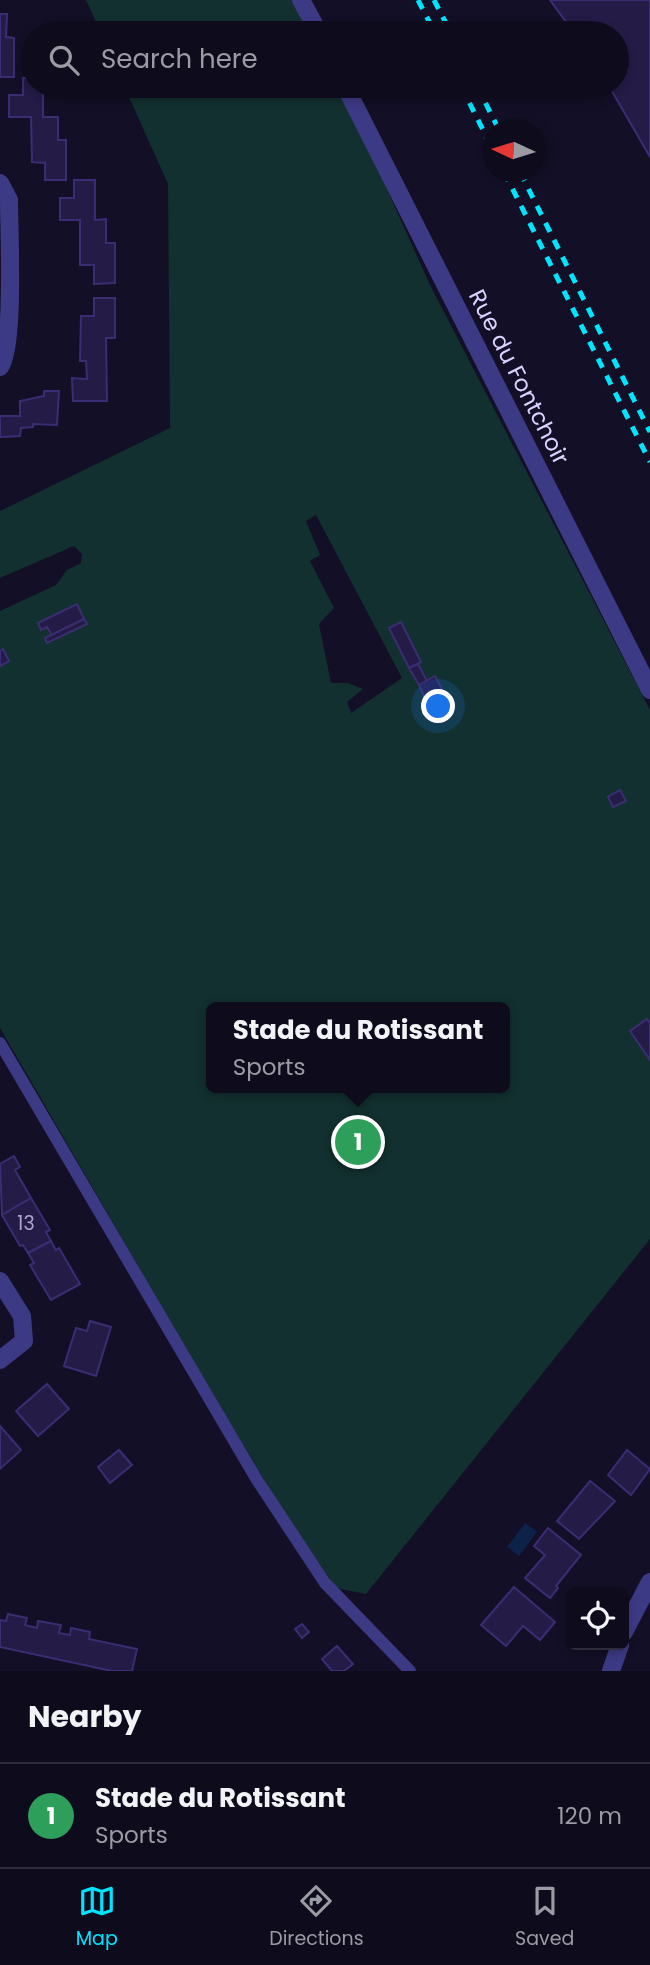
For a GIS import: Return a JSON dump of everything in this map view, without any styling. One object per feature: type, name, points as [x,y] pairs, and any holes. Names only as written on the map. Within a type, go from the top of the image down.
[{"type":"street","points":[[301,0],[312,21]]},
{"type":"street","name":"Rue du Fontchoir","points":[[351,98],[650,690]]},
{"type":"street","points":[[0,183],[9,200],[9,321],[5,361],[0,367]]},
{"type":"street","points":[[0,1281],[22,1316],[24,1341],[0,1360]]},
{"type":"street","points":[[629,1622],[650,1582]]},
{"type":"street","points":[[611,1671],[618,1650]]},
{"type":"lane","points":[[0,1043],[257,1480],[326,1583],[410,1671]]},
{"type":"green space","points":[[86,0],[293,0],[304,21],[96,21]]},
{"type":"green space","points":[[129,98],[342,98],[378,169],[429,283],[650,710],[650,1239],[366,1594],[336,1588],[281,1508],[0,1028],[0,611],[56,585],[67,570],[81,563],[82,554],[74,546],[0,578],[0,511],[170,428],[168,184]],"holes":[[[316,515],[402,678],[351,713],[347,702],[363,689],[348,683],[331,683],[319,624],[334,608],[310,561],[320,555],[306,521]]]},
{"type":"water","points":[[525,1523],[537,1532],[519,1556],[507,1547]]},
{"type":"building","points":[[550,0],[650,0],[650,157],[616,98],[629,98],[629,21],[565,21]]},
{"type":"building","points":[[0,14],[7,14],[6,37],[14,38],[14,77],[0,77]]},
{"type":"building","points":[[9,95],[43,98],[43,117],[58,117],[58,140],[66,140],[66,180],[45,180],[45,163],[32,162],[31,117],[9,117]]},
{"type":"building","points":[[74,180],[95,180],[95,220],[106,219],[106,243],[115,243],[115,283],[94,284],[94,265],[80,265],[80,220],[60,220],[60,198],[74,198]]},
{"type":"building","points":[[94,298],[115,298],[115,338],[106,338],[107,401],[73,401],[72,378],[87,379],[86,361],[80,361],[81,316],[94,316]]},
{"type":"building","points":[[44,391],[59,391],[57,425],[33,424],[33,427],[21,428],[20,436],[0,437],[0,416],[20,416],[20,401],[44,396]]},
{"type":"building","points":[[77,604],[84,619],[52,635],[47,627],[41,630],[38,623]]},
{"type":"building","points":[[84,619],[87,624],[47,643],[45,638]]},
{"type":"building","points":[[401,622],[421,662],[409,668],[389,628]]},
{"type":"building","points":[[3,649],[9,661],[0,666],[0,651]]},
{"type":"building","points":[[418,664],[427,681],[419,685],[409,668]]},
{"type":"building","points":[[435,676],[442,689],[425,698],[419,685]]},
{"type":"building","points":[[620,790],[626,801],[613,807],[608,797]]},
{"type":"building","points":[[647,1019],[650,1023],[650,1060],[630,1031]]},
{"type":"building","points":[[14,1156],[20,1167],[15,1170],[31,1198],[2,1215],[0,1164]]},
{"type":"building","points":[[31,1198],[50,1230],[46,1232],[51,1241],[28,1253],[23,1245],[20,1246],[2,1215]]},
{"type":"building","points":[[51,1241],[56,1250],[59,1248],[80,1284],[51,1300],[30,1265],[34,1263],[28,1253]]},
{"type":"building","points":[[90,1321],[111,1327],[96,1376],[64,1366],[76,1328],[87,1331]]},
{"type":"building","points":[[47,1384],[69,1409],[38,1436],[16,1411]]},
{"type":"building","points":[[0,1426],[21,1450],[0,1469]]},
{"type":"building","points":[[119,1450],[132,1465],[110,1483],[98,1467]]},
{"type":"building","points":[[627,1450],[650,1469],[631,1495],[608,1475]]},
{"type":"building","points":[[590,1481],[615,1501],[579,1539],[557,1521]]},
{"type":"building","points":[[548,1528],[581,1555],[556,1586],[558,1588],[550,1598],[525,1578],[545,1555],[534,1546]]},
{"type":"building","points":[[514,1587],[555,1622],[540,1640],[523,1626],[506,1646],[481,1625]]},
{"type":"building","points":[[8,1614],[27,1618],[25,1625],[37,1628],[38,1621],[61,1625],[59,1633],[70,1635],[71,1628],[90,1632],[89,1639],[137,1649],[132,1671],[112,1671],[0,1647],[0,1620],[6,1621]]},
{"type":"building","points":[[302,1624],[309,1632],[302,1638],[295,1629]]},
{"type":"building","points":[[337,1646],[353,1664],[344,1671],[332,1671],[322,1659]]},
{"type":"railway","points":[[418,0],[429,21]]},
{"type":"railway","points":[[434,0],[445,21]]},
{"type":"railway","points":[[467,98],[482,128]]},
{"type":"railway","points":[[483,98],[494,119]]},
{"type":"railway","points":[[509,182],[650,462]]},
{"type":"railway","points":[[525,182],[650,432]]},
{"type":"place","name":"Stade du Rotissant","points":[[358,1142]]}]
